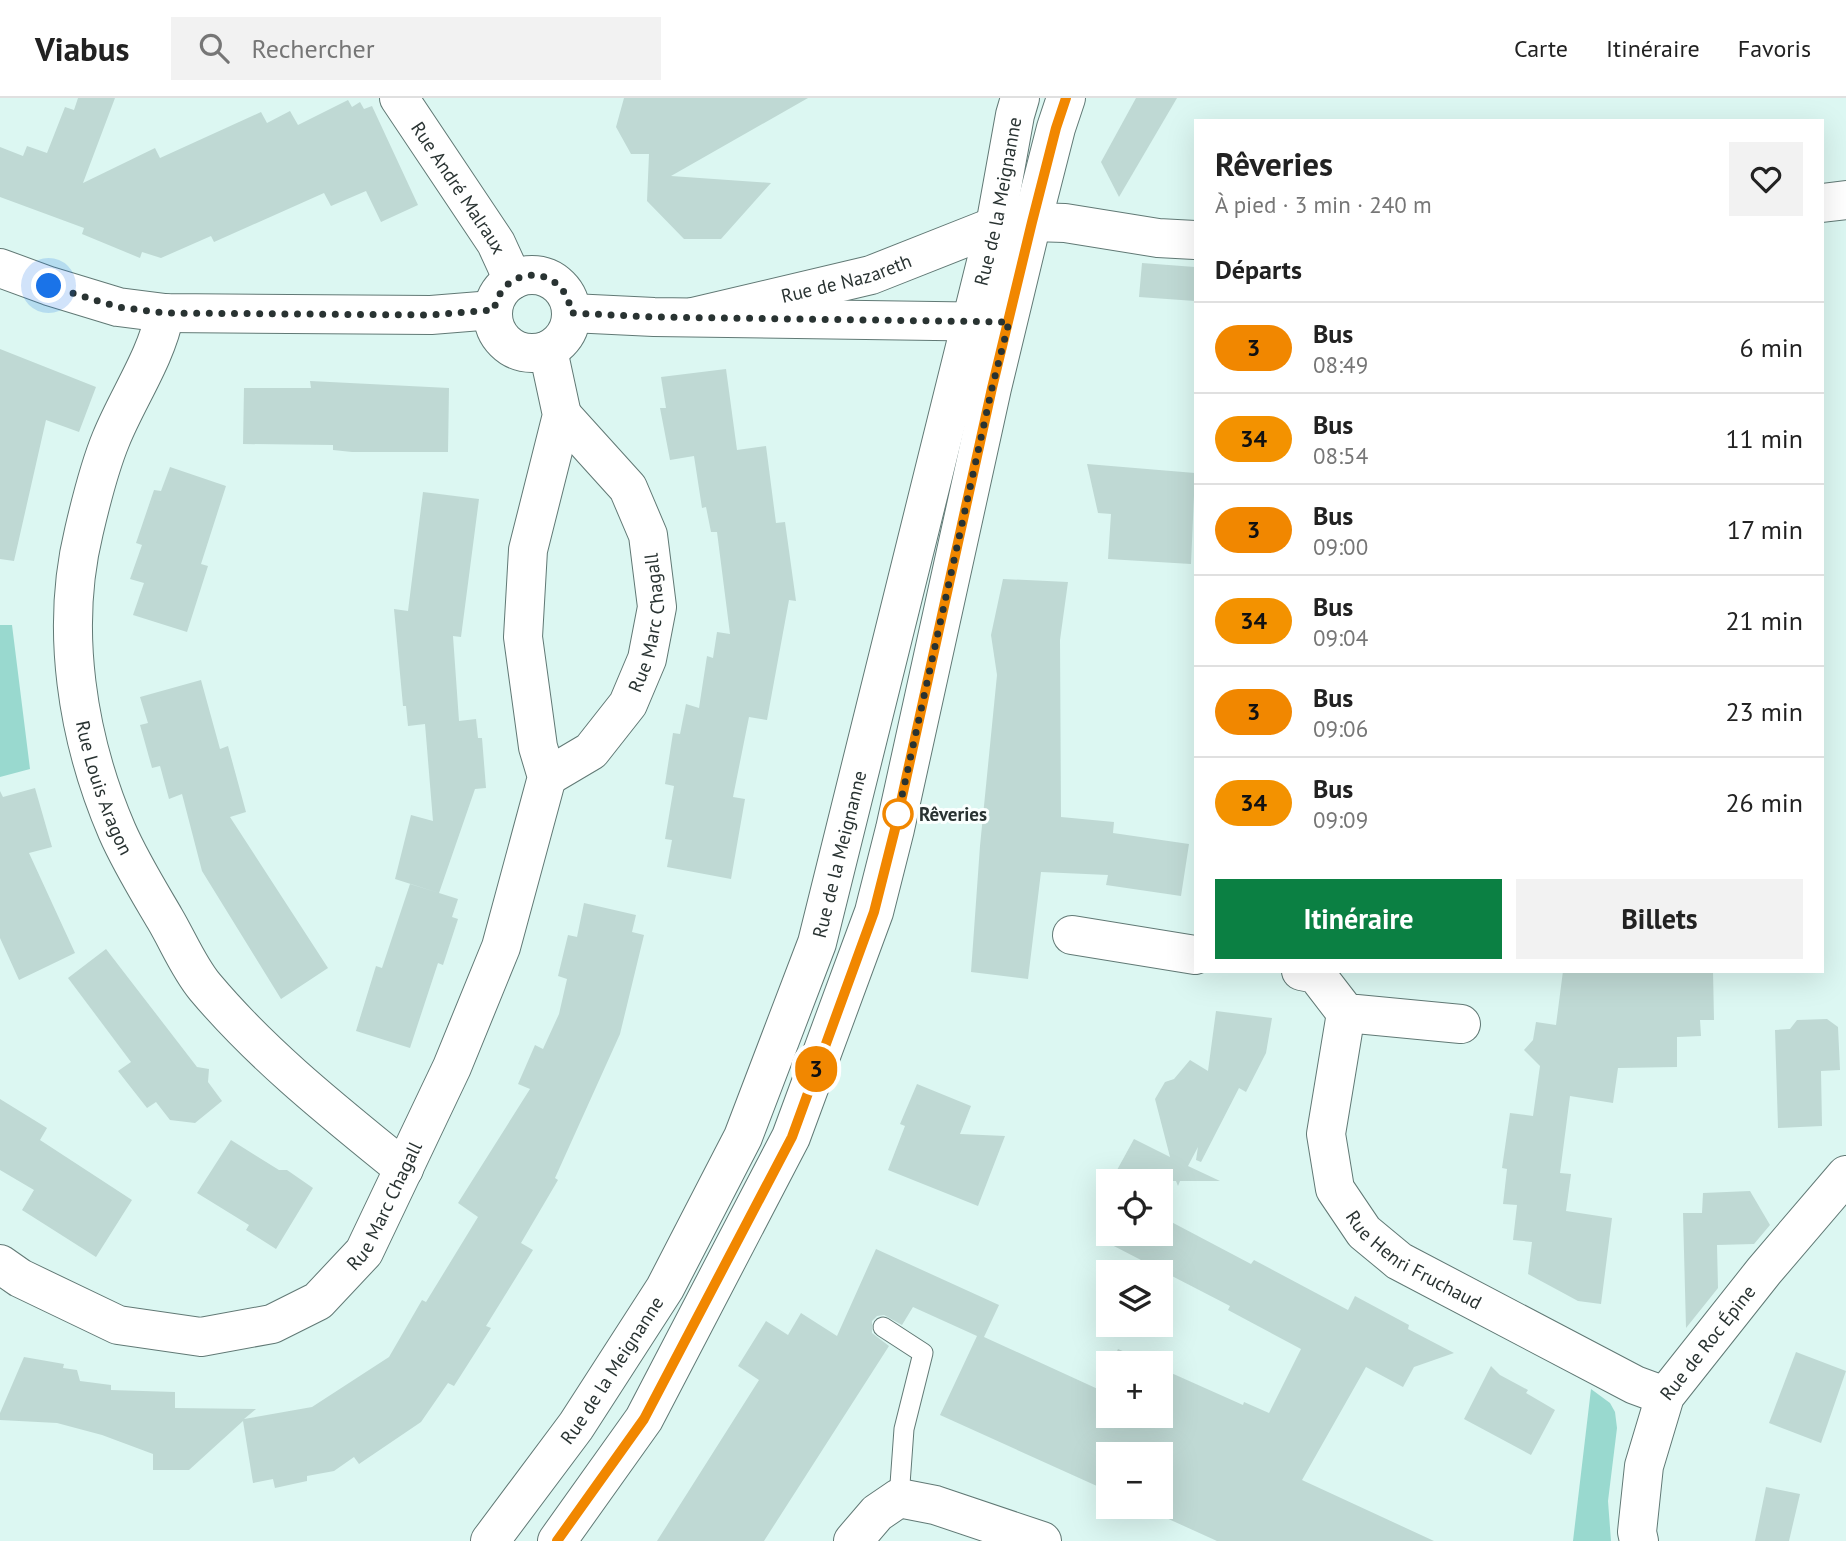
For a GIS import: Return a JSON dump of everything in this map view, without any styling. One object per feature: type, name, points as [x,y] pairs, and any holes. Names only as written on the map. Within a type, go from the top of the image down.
[{"type":"street","name":"Rue André Malraux","points":[[399,98],[496,243],[503,295]]},
{"type":"street","name":"Rue de la Meignanne","points":[[490,1541],[576,1426],[665,1288],[743,1137],[817,943],[995,226],[1020,98]]},
{"type":"street","name":"Rue de la Meignanne","points":[[556,1541],[644,1419],[792,1137],[874,912],[895,829],[992,388],[1032,222],[1066,98]]},
{"type":"street","points":[[1824,203],[1846,200]]},
{"type":"street","name":"Rue de Nazareth","points":[[693,317],[871,275],[995,226],[1032,222],[1065,223],[1158,238],[1194,240]]},
{"type":"street","points":[[0,268],[118,307],[165,313],[431,315],[503,295],[532,275],[551,280],[566,294],[571,313],[566,332],[548,350],[530,353],[509,345],[496,328],[503,295]]},
{"type":"street","name":"Rue Louis Aragon","points":[[165,313],[161,334],[110,440],[83,532],[76,585],[74,638],[77,691],[86,740],[99,787],[140,877],[204,985],[292,1076],[404,1169]]},
{"type":"street","name":"Rue de Nazareth","points":[[571,313],[1009,322]]},
{"type":"street","name":"Rue Marc Chagall","points":[[0,1264],[20,1278],[118,1325],[201,1337],[272,1324],[318,1301],[364,1252],[452,1067],[501,947],[547,777],[538,747],[523,637],[528,550],[562,415],[548,350]]},
{"type":"street","name":"Rue Marc Chagall","points":[[547,777],[592,751],[628,704],[647,659],[657,607],[648,535],[628,488],[562,415]]},
{"type":"street","points":[[1072,935],[1194,955]]},
{"type":"street","points":[[1311,973],[1316,974],[1346,1013],[1461,1024]]},
{"type":"street","name":"Rue Henri Fruchaud","points":[[1346,1013],[1326,1134],[1335,1189],[1364,1232],[1398,1261],[1635,1385],[1665,1396]]},
{"type":"street","name":"Rue de Roc Épine","points":[[1639,1541],[1637,1531],[1644,1466],[1665,1396],[1764,1270],[1846,1175]]},
{"type":"street","points":[[853,1541],[877,1513],[899,1498],[935,1505],[1042,1541]]},
{"type":"lane","points":[[883,1327],[923,1353],[904,1429],[899,1498]]},
{"type":"green space","points":[[0,625],[12,625],[30,769],[0,777]]},
{"type":"green space","points":[[1591,1389],[1610,1403],[1615,1412],[1617,1428],[1608,1501],[1611,1541],[1573,1541]]},
{"type":"building","points":[[78,98],[115,98],[83,183],[155,148],[160,158],[261,112],[267,123],[290,111],[298,125],[348,100],[352,107],[360,102],[364,109],[372,106],[418,205],[381,222],[366,191],[331,206],[324,193],[214,242],[211,236],[161,258],[142,252],[140,258],[82,234],[84,228],[0,197],[0,147],[23,156],[27,146],[47,153],[65,107],[74,110]]},
{"type":"building","points":[[624,98],[808,98],[671,176],[771,183],[721,239],[684,239],[647,201],[649,154],[631,154],[616,127]]},
{"type":"building","points":[[1136,98],[1177,98],[1119,197],[1101,162]]},
{"type":"building","points":[[1142,263],[1194,267],[1194,301],[1139,297]]},
{"type":"building","points":[[0,349],[96,387],[79,432],[46,420],[14,561],[0,559]]},
{"type":"building","points":[[726,369],[737,450],[766,446],[776,523],[785,522],[796,601],[789,600],[767,720],[749,717],[733,797],[745,799],[731,879],[667,867],[672,840],[665,839],[674,786],[665,784],[673,733],[680,734],[686,704],[699,708],[707,656],[713,658],[717,632],[730,634],[717,532],[711,532],[706,507],[702,508],[694,456],[670,460],[660,408],[666,408],[661,377]]},
{"type":"building","points":[[310,381],[449,388],[448,452],[352,452],[333,450],[333,445],[243,444],[244,388],[311,388]]},
{"type":"building","points":[[1087,464],[1194,473],[1191,564],[1108,559],[1111,514],[1098,513]]},
{"type":"building","points":[[170,467],[226,486],[201,564],[208,566],[187,632],[133,615],[144,583],[130,579],[142,545],[136,543],[154,490],[161,491]]},
{"type":"building","points":[[423,492],[479,499],[461,637],[453,636],[459,721],[476,719],[478,738],[482,738],[486,788],[475,789],[439,893],[395,879],[411,815],[433,821],[425,724],[408,726],[406,706],[403,706],[394,609],[408,611]]},
{"type":"building","points":[[1003,579],[1068,582],[1060,640],[1061,817],[1114,822],[1113,833],[1189,844],[1181,896],[1106,885],[1108,875],[1041,872],[1028,979],[971,972],[997,675],[991,635]]},
{"type":"building","points":[[201,680],[220,749],[228,746],[246,812],[230,817],[328,968],[281,999],[202,871],[182,794],[169,799],[160,766],[152,768],[140,725],[148,723],[140,697]]},
{"type":"building","points":[[35,788],[52,847],[29,853],[75,953],[19,980],[0,938],[0,791],[3,797]]},
{"type":"building","points":[[410,884],[458,899],[452,917],[458,919],[443,965],[438,963],[410,1048],[356,1031],[376,966],[382,968]]},
{"type":"building","points":[[584,903],[636,915],[632,932],[644,935],[620,1034],[555,1178],[558,1180],[521,1243],[533,1250],[486,1326],[491,1328],[454,1386],[448,1383],[421,1422],[359,1464],[354,1457],[334,1471],[307,1476],[307,1481],[275,1488],[273,1479],[253,1483],[243,1421],[189,1470],[153,1470],[153,1454],[102,1435],[57,1423],[0,1420],[0,1413],[24,1357],[64,1364],[63,1368],[77,1370],[80,1381],[111,1385],[111,1390],[175,1392],[175,1408],[256,1409],[244,1419],[312,1407],[389,1357],[422,1300],[426,1302],[478,1217],[458,1203],[530,1089],[518,1084],[535,1045],[543,1049],[559,1014],[567,979],[558,976],[568,935],[577,937]]},
{"type":"building","points":[[106,949],[197,1067],[209,1069],[208,1082],[222,1101],[195,1123],[170,1120],[156,1102],[147,1108],[118,1071],[131,1062],[68,978]]},
{"type":"building","points":[[1563,973],[1713,973],[1714,1020],[1700,1020],[1701,1036],[1677,1037],[1677,1067],[1618,1068],[1613,1103],[1570,1096],[1560,1173],[1571,1174],[1566,1211],[1612,1218],[1601,1304],[1578,1301],[1528,1274],[1532,1242],[1513,1240],[1517,1205],[1503,1204],[1507,1169],[1502,1168],[1510,1113],[1533,1116],[1540,1066],[1524,1050],[1533,1040],[1536,1022],[1556,1025]]},
{"type":"building","points":[[1216,1011],[1272,1018],[1266,1053],[1246,1092],[1239,1088],[1201,1162],[1196,1160],[1198,1147],[1188,1166],[1220,1181],[1180,1181],[1178,1186],[1176,1181],[1173,1181],[1173,1169],[1118,1169],[1134,1139],[1170,1157],[1155,1099],[1165,1082],[1174,1079],[1190,1060],[1208,1071]]},
{"type":"building","points":[[1827,1019],[1838,1027],[1840,1070],[1821,1071],[1822,1126],[1778,1128],[1775,1030],[1790,1029],[1797,1020]]},
{"type":"building","points":[[917,1084],[971,1106],[960,1134],[1005,1136],[978,1206],[888,1170],[905,1126],[900,1124]]},
{"type":"building","points":[[0,1099],[47,1128],[40,1140],[132,1200],[96,1257],[22,1210],[34,1190],[0,1170]]},
{"type":"building","points":[[231,1140],[279,1170],[287,1170],[313,1188],[276,1249],[246,1230],[249,1225],[197,1193]]},
{"type":"building","points":[[1750,1191],[1770,1225],[1754,1244],[1717,1245],[1718,1288],[1686,1328],[1683,1213],[1702,1213],[1703,1193]]},
{"type":"building","points":[[1173,1223],[1251,1264],[1254,1260],[1348,1310],[1355,1296],[1409,1325],[1408,1329],[1454,1353],[1414,1367],[1403,1387],[1366,1367],[1302,1480],[1434,1541],[1217,1541],[1168,1519],[1173,1519],[1173,1442],[1096,1442],[1096,1486],[940,1415],[977,1336],[913,1307],[902,1325],[884,1315],[877,1316],[872,1321],[872,1333],[889,1346],[764,1541],[657,1541],[759,1380],[738,1366],[766,1321],[788,1335],[801,1313],[837,1336],[876,1249],[999,1305],[984,1337],[1096,1388],[1096,1428],[1173,1428],[1173,1374],[1243,1405],[1244,1402],[1269,1413],[1301,1349],[1228,1310],[1230,1306],[1173,1277],[1173,1260],[1141,1260],[1114,1246],[1173,1246]]},
{"type":"building","points":[[1796,1352],[1846,1371],[1821,1443],[1769,1423]]},
{"type":"building","points":[[1491,1366],[1500,1375],[1528,1390],[1526,1393],[1555,1410],[1531,1455],[1464,1419]]},
{"type":"building","points":[[1766,1487],[1800,1494],[1789,1541],[1755,1541]]},
{"type":"bus line","name":"3","points":[[557,1541],[644,1419],[792,1137],[874,912],[895,829],[992,388],[1032,222],[1066,98]]},
{"type":"place","name":"Rêveries","points":[[898,814]]},
{"type":"route","points":[[49,286],[118,307],[165,313],[431,315],[494,310],[495,301],[509,283],[527,275],[537,275],[560,286],[568,298],[571,313],[654,317],[1009,322],[898,814]]}]
